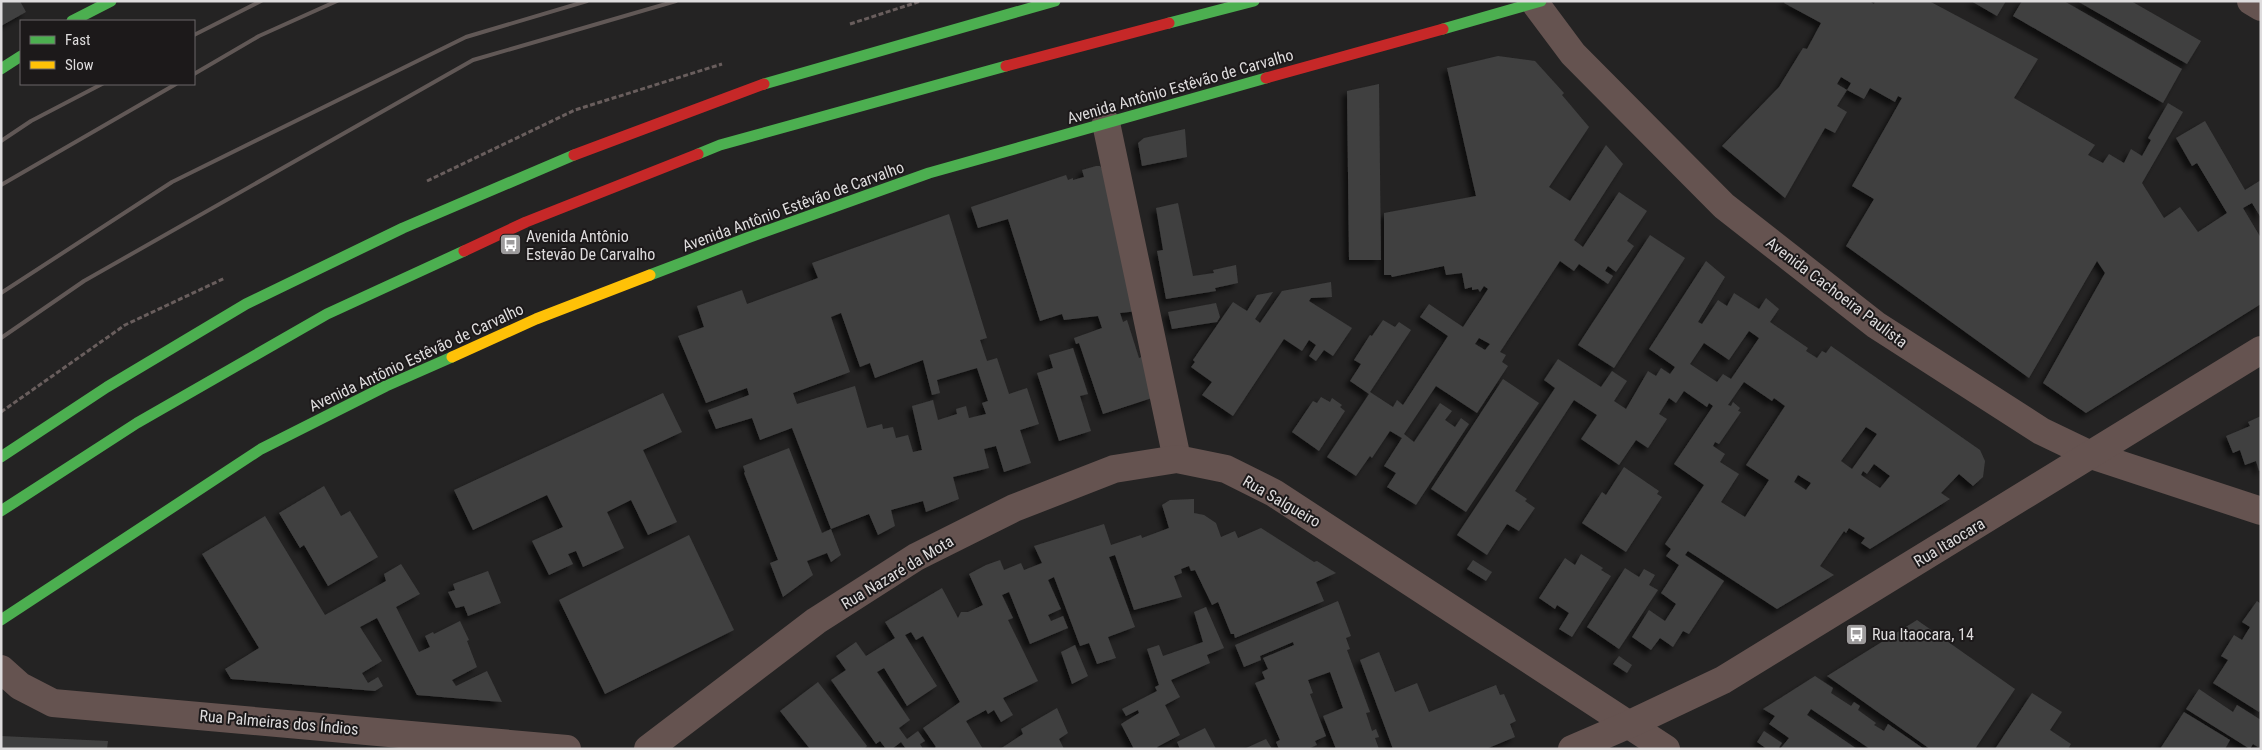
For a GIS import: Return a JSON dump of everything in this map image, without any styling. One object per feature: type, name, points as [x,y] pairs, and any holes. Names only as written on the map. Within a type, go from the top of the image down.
[{"type":"main road","points":[[78,12],[110,1]]},
{"type":"main road","points":[[1,457],[107,386],[246,304],[403,228],[568,158],[778,79],[1055,1]]},
{"type":"main road","points":[[1,511],[137,423],[327,314],[526,222],[720,144],[1004,66],[1254,1]]},
{"type":"main road","name":"Avenida Antônio Estêvão de Carvalho","points":[[1,620],[261,449],[404,378],[536,319],[747,238],[929,173],[1538,2]]},
{"type":"main road","points":[[1,69],[20,57]]},
{"type":"street","points":[[2251,1],[2261,7]]},
{"type":"street","name":"Avenida Cachoeira Paulista","points":[[1538,2],[1573,54],[1724,206],[1876,325],[2041,432],[2091,455],[2261,511]]},
{"type":"street","points":[[1106,124],[1177,458]]},
{"type":"street","name":"Rua Itaocara","points":[[1572,749],[1649,740],[1723,680],[2261,350]]},
{"type":"street","name":"Rua Salgueiro","points":[[1177,458],[1226,469],[1274,493],[1649,740]]},
{"type":"street","name":"Rua Nazaré da Mota","points":[[648,749],[816,621],[916,557],[1014,508],[1114,469],[1177,458]]},
{"type":"street","name":"Rua Palmeiras dos Índios","points":[[1,669],[20,686],[53,703],[566,749]]},
{"type":"building","points":[[1,1],[20,1],[26,12],[1,26]]},
{"type":"building","points":[[1785,1],[1869,1],[1874,4],[1875,1],[1929,1],[2038,59],[2014,98],[2095,145],[2088,155],[2103,163],[2109,154],[2124,163],[2131,149],[2142,156],[2151,140],[2148,138],[2168,103],[2183,112],[2142,183],[2164,218],[2180,207],[2198,232],[2227,213],[2197,163],[2192,166],[2176,138],[2205,121],[2245,190],[2261,180],[2261,218],[2252,203],[2243,208],[2261,238],[2261,304],[2086,413],[2043,383],[2105,273],[2097,261],[2029,378],[1846,246],[1874,199],[1852,186],[1902,98],[1898,96],[1895,102],[1870,88],[1864,99],[1847,90],[1837,106],[1847,112],[1835,133],[1825,128],[1785,198],[1722,146],[1779,87],[1803,48],[1807,49],[1821,23],[1784,3]],"holes":[[[1841,77],[1851,83],[1847,90],[1837,84]]]},
{"type":"building","points":[[1971,1],[2006,1],[1997,16]]},
{"type":"building","points":[[2022,1],[2064,1],[2182,69],[2163,103],[2013,16]]},
{"type":"building","points":[[2077,1],[2131,1],[2201,41],[2187,64]]},
{"type":"building","points":[[1498,56],[1535,61],[1564,93],[1562,95],[1589,127],[1549,187],[1570,201],[1606,145],[1623,164],[1574,240],[1583,247],[1619,192],[1647,211],[1627,241],[1634,246],[1616,272],[1608,266],[1605,271],[1613,276],[1608,284],[1579,264],[1574,271],[1560,261],[1500,352],[1506,355],[1502,362],[1508,366],[1477,413],[1436,386],[1404,434],[1414,442],[1440,403],[1452,411],[1445,420],[1455,427],[1461,418],[1469,424],[1416,505],[1387,487],[1396,473],[1384,466],[1402,438],[1390,431],[1372,458],[1370,456],[1356,476],[1327,457],[1369,394],[1350,381],[1361,364],[1354,360],[1370,335],[1372,336],[1383,320],[1395,327],[1399,322],[1411,330],[1370,392],[1393,407],[1397,400],[1403,405],[1448,336],[1420,317],[1429,304],[1463,327],[1488,289],[1484,286],[1480,292],[1478,289],[1472,290],[1472,287],[1465,289],[1462,273],[1446,275],[1444,266],[1392,277],[1391,275],[1384,275],[1384,213],[1476,196],[1447,68]],"holes":[[[1479,338],[1490,344],[1485,350],[1475,344]]]},
{"type":"building","points":[[1379,84],[1381,260],[1349,260],[1347,91]]},
{"type":"building","points":[[1185,129],[1187,157],[1142,166],[1138,143],[1144,138]]},
{"type":"building","points":[[1100,166],[1104,172],[1138,311],[1120,313],[1123,322],[1127,320],[1139,358],[1146,355],[1152,398],[1103,414],[1079,343],[1076,344],[1074,338],[1102,328],[1098,316],[1064,320],[1062,314],[1040,321],[1008,219],[978,228],[971,207],[1066,175],[1068,180],[1084,177],[1082,170]]},
{"type":"building","points":[[1178,203],[1193,276],[1214,273],[1213,270],[1236,265],[1238,283],[1215,288],[1216,291],[1166,299],[1157,251],[1163,250],[1156,208]]},
{"type":"building","points":[[949,214],[987,338],[980,340],[987,361],[997,358],[1009,394],[1027,388],[1039,424],[1020,430],[1031,463],[1004,472],[996,446],[984,449],[989,468],[953,477],[959,499],[926,512],[923,501],[891,510],[895,526],[878,535],[869,514],[831,529],[792,428],[760,440],[752,418],[716,429],[708,410],[749,395],[747,388],[706,403],[678,336],[704,327],[697,306],[742,290],[747,304],[818,278],[812,263]],"holes":[[[841,313],[860,367],[870,363],[875,378],[923,360],[932,395],[940,393],[937,380],[977,368],[988,401],[982,403],[986,414],[969,418],[966,406],[956,409],[957,414],[938,420],[933,400],[912,406],[922,450],[913,452],[908,435],[896,438],[893,427],[883,429],[882,424],[867,428],[855,386],[797,404],[793,393],[850,372],[831,317]]]},
{"type":"building","points":[[1650,235],[1685,258],[1614,368],[1578,345]]},
{"type":"building","points":[[1706,261],[1725,277],[1698,322],[1702,324],[1718,300],[1727,306],[1734,293],[1759,309],[1766,298],[1779,309],[1770,322],[1808,348],[1806,351],[1817,358],[1822,351],[1826,353],[1831,346],[1980,450],[1985,461],[1983,477],[1973,486],[1959,474],[1941,493],[1950,499],[1870,549],[1861,543],[1865,538],[1849,528],[1846,533],[1844,531],[1820,566],[1834,575],[1777,609],[1688,551],[1685,555],[1724,581],[1689,634],[1683,631],[1673,647],[1660,638],[1651,650],[1632,637],[1649,610],[1665,621],[1676,604],[1661,593],[1679,565],[1666,556],[1671,549],[1665,544],[1704,485],[1674,464],[1713,406],[1709,403],[1707,407],[1684,391],[1676,403],[1669,398],[1659,414],[1667,419],[1648,448],[1636,440],[1619,465],[1581,439],[1597,415],[1574,400],[1515,491],[1527,499],[1525,501],[1535,508],[1519,531],[1507,524],[1487,555],[1457,535],[1555,388],[1544,380],[1558,359],[1601,387],[1612,371],[1627,381],[1614,401],[1626,409],[1648,371],[1656,376],[1661,368],[1670,374],[1675,367],[1649,349]],"holes":[[[1749,331],[1759,338],[1731,379],[1723,374],[1717,382],[1690,364],[1704,343],[1729,360]],[[1744,382],[1772,401],[1774,398],[1785,406],[1746,465],[1769,480],[1745,517],[1721,502],[1739,474],[1720,462],[1725,454],[1713,446],[1715,442],[1719,444],[1741,412],[1738,411],[1740,408],[1733,402],[1731,406],[1728,405]],[[1866,427],[1877,434],[1852,469],[1841,461]],[[1874,464],[1890,476],[1880,488],[1861,475],[1863,471],[1867,474]],[[1798,475],[1811,483],[1806,490],[1794,482]]]},
{"type":"building","points":[[1331,282],[1332,297],[1311,298],[1309,301],[1352,328],[1333,356],[1324,350],[1316,361],[1309,356],[1316,345],[1309,340],[1302,351],[1284,339],[1233,416],[1202,395],[1212,382],[1191,367],[1195,362],[1193,360],[1233,302],[1247,311],[1257,295],[1273,292],[1255,319],[1260,323],[1282,291]]},
{"type":"building","points":[[1216,303],[1220,317],[1217,322],[1172,329],[1168,312]]},
{"type":"building","points":[[1073,348],[1088,394],[1080,396],[1091,431],[1059,441],[1037,373],[1053,368],[1049,355]]},
{"type":"building","points":[[1503,379],[1539,403],[1466,512],[1431,489]]},
{"type":"building","points":[[663,393],[682,432],[643,450],[677,522],[648,535],[631,500],[607,512],[624,548],[583,567],[576,551],[568,554],[573,564],[549,575],[532,541],[563,527],[547,495],[473,530],[454,490]]},
{"type":"building","points":[[1321,397],[1330,402],[1332,398],[1342,405],[1340,407],[1345,411],[1319,451],[1292,432],[1313,401],[1317,403]]},
{"type":"building","points":[[2261,416],[2261,470],[2259,471],[2256,461],[2245,465],[2240,450],[2233,453],[2226,436],[2250,426],[2248,422]]},
{"type":"building","points":[[789,448],[822,533],[831,529],[841,555],[831,562],[827,553],[807,561],[813,575],[783,597],[770,563],[778,560],[744,473],[743,466]]},
{"type":"building","points":[[1624,467],[1659,491],[1657,494],[1662,497],[1626,552],[1582,523],[1602,492],[1606,495]]},
{"type":"building","points":[[324,486],[341,516],[350,511],[378,557],[328,586],[304,545],[300,548],[279,513]]},
{"type":"building","points":[[1194,499],[1194,513],[1204,515],[1216,523],[1221,537],[1235,531],[1238,538],[1261,528],[1314,562],[1317,561],[1336,573],[1316,582],[1324,601],[1235,638],[1234,634],[1231,634],[1218,602],[1212,605],[1195,570],[1191,571],[1189,566],[1181,569],[1182,573],[1174,576],[1182,597],[1134,610],[1115,555],[1109,557],[1135,627],[1108,637],[1116,658],[1097,664],[1089,643],[1080,646],[1054,577],[1048,580],[1061,609],[1048,615],[1051,621],[1063,616],[1068,628],[1030,644],[1009,592],[1002,595],[1013,618],[1008,620],[1038,681],[1003,698],[1013,715],[1001,722],[994,710],[988,714],[986,710],[966,721],[983,749],[934,749],[936,747],[923,728],[960,702],[923,636],[916,640],[911,632],[905,635],[937,686],[907,706],[884,668],[877,672],[910,720],[899,728],[907,739],[918,731],[925,741],[920,744],[923,749],[906,749],[901,742],[892,749],[886,749],[880,741],[876,744],[831,680],[846,670],[836,656],[856,642],[866,656],[895,638],[885,622],[942,588],[958,618],[961,612],[968,612],[983,605],[969,574],[986,565],[1000,560],[1004,570],[1021,563],[1024,570],[1042,563],[1034,546],[1104,524],[1111,545],[1141,535],[1142,538],[1169,528],[1162,505],[1170,500]]},
{"type":"building","points":[[265,516],[325,615],[386,581],[384,574],[401,564],[420,594],[396,607],[419,652],[430,647],[425,636],[433,632],[434,634],[460,621],[469,640],[467,641],[477,667],[452,680],[456,686],[487,671],[502,702],[417,695],[377,618],[360,627],[382,661],[362,673],[368,683],[378,677],[383,686],[375,691],[231,679],[225,669],[259,648],[202,554]]},
{"type":"building","points":[[689,535],[734,630],[605,694],[559,600]]},
{"type":"building","points":[[1581,554],[1603,568],[1601,570],[1611,576],[1572,637],[1559,629],[1569,613],[1557,605],[1555,609],[1539,598],[1565,558],[1575,565]]},
{"type":"building","points":[[1473,560],[1492,572],[1486,581],[1467,569]]},
{"type":"building","points":[[1625,568],[1639,577],[1644,569],[1655,575],[1649,585],[1658,590],[1619,649],[1587,627]]},
{"type":"building","points":[[488,571],[501,603],[468,616],[464,606],[456,608],[448,592],[455,590],[453,584]]},
{"type":"building","points":[[1338,601],[1351,636],[1346,638],[1350,649],[1347,650],[1370,712],[1366,713],[1372,731],[1376,729],[1379,737],[1375,738],[1379,749],[1336,749],[1323,716],[1343,708],[1330,672],[1308,680],[1313,693],[1310,694],[1326,736],[1315,741],[1317,745],[1308,749],[1279,749],[1276,742],[1280,740],[1255,683],[1265,679],[1262,672],[1268,669],[1263,658],[1294,645],[1293,642],[1260,656],[1261,660],[1244,667],[1235,645]]},
{"type":"building","points":[[2257,601],[2261,604],[2261,709],[2259,712],[2213,683],[2228,660],[2221,656],[2234,635],[2242,640],[2250,627],[2242,622]]},
{"type":"building","points":[[1206,607],[1224,648],[1207,655],[1210,663],[1171,680],[1180,697],[1165,705],[1180,735],[1157,747],[1158,749],[1134,749],[1121,724],[1139,713],[1138,710],[1126,716],[1122,709],[1157,691],[1155,687],[1159,685],[1147,649],[1159,645],[1163,656],[1203,642],[1194,612]]},
{"type":"building","points":[[1917,620],[2015,689],[1975,749],[1930,749],[1827,676]]},
{"type":"building","points":[[1075,645],[1088,676],[1072,684],[1061,652]]},
{"type":"building","points":[[1379,652],[1395,692],[1417,683],[1429,712],[1496,685],[1500,695],[1504,694],[1516,721],[1510,724],[1515,737],[1486,749],[1393,749],[1360,660]]},
{"type":"building","points":[[1619,656],[1632,665],[1627,673],[1613,664]]},
{"type":"building","points":[[1815,676],[1833,688],[1831,693],[1851,706],[1854,702],[1860,706],[1858,710],[1876,723],[1874,725],[1884,731],[1888,724],[1924,749],[1870,749],[1811,709],[1807,715],[1857,749],[1780,749],[1789,738],[1769,724],[1775,716],[1763,709]]},
{"type":"building","points":[[818,682],[867,746],[864,749],[810,749],[780,711]]},
{"type":"building","points":[[2199,689],[2233,712],[2237,705],[2261,720],[2261,749],[2253,744],[2250,749],[2186,709]]},
{"type":"building","points":[[2032,693],[2062,712],[2050,730],[2071,744],[2068,749],[1995,749]]},
{"type":"building","points":[[1057,708],[1068,733],[1059,739],[1064,749],[1000,749],[1023,734],[1021,729]]},
{"type":"building","points":[[2184,712],[2230,740],[2225,749],[2160,749]]},
{"type":"building","points":[[1205,728],[1216,749],[1180,749],[1177,742]]},
{"type":"building","points":[[1764,731],[1782,743],[1778,749],[1767,749],[1757,742]]},
{"type":"building","points":[[1,736],[108,741],[107,749],[1,749]]},
{"type":"building","points":[[1266,739],[1272,749],[1244,749]]},
{"type":"railway","points":[[195,34],[261,1]]},
{"type":"railway","points":[[195,73],[259,36],[337,1]]},
{"type":"railway","points":[[1,293],[172,182],[466,37],[587,1]]},
{"type":"railway","points":[[1,338],[84,281],[473,60],[676,1]]},
{"type":"railway","points":[[1,141],[31,121],[100,85]]},
{"type":"railway","points":[[1,185],[174,85]]},
{"type":"traffic: fast","points":[[74,20],[111,1]]},
{"type":"traffic: fast","points":[[764,84],[1055,1]]},
{"type":"traffic: fast","points":[[1169,23],[1254,1]]},
{"type":"traffic: fast","points":[[1443,29],[1541,1]]},
{"type":"traffic: fast","points":[[1,69],[20,57]]},
{"type":"traffic: fast","points":[[698,154],[720,145],[1006,66]]},
{"type":"traffic: fast","points":[[650,275],[929,173],[1266,78]]},
{"type":"traffic: fast","points":[[1,457],[107,387],[246,304],[403,228],[574,155]]},
{"type":"traffic: fast","points":[[1,511],[137,423],[327,314],[464,251]]},
{"type":"traffic: fast","points":[[1,620],[261,449],[386,386],[452,357]]},
{"type":"traffic: slow","points":[[452,357],[536,319],[650,275]]},
{"type":"traffic: jam","points":[[1006,66],[1169,23]]},
{"type":"traffic: jam","points":[[1266,78],[1443,29]]},
{"type":"traffic: jam","points":[[574,155],[764,84]]},
{"type":"traffic: jam","points":[[464,251],[526,222],[698,154]]},
{"type":"place","name":"Avenida Antônio Estevão De Carvalho","points":[[510,245]]},
{"type":"place","name":"Rua Itaocara, 14","points":[[1856,634]]}]
